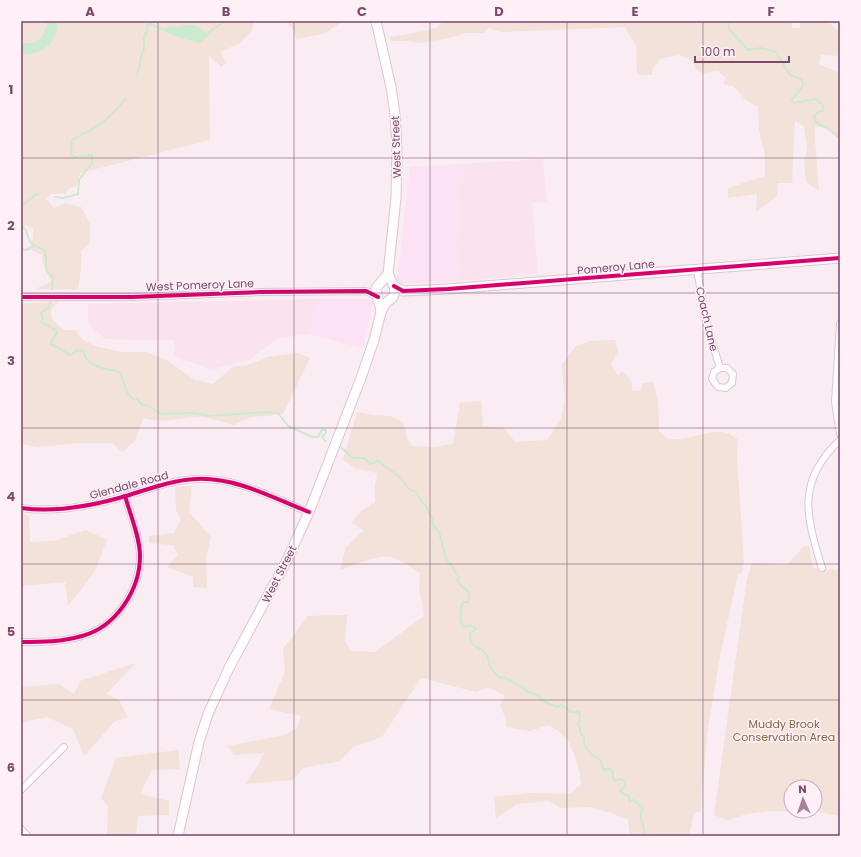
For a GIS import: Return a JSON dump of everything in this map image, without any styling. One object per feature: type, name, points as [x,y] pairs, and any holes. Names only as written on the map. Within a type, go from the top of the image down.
[{"type":"main road","name":"West Street","points":[[376,21],[391,87],[397,148],[396,198],[388,274]]},
{"type":"main road","name":"Pomeroy Lane","points":[[391,299],[403,291],[840,258]]},
{"type":"main road","points":[[378,297],[383,300],[391,299],[395,292],[388,274],[379,284]]},
{"type":"main road","points":[[379,284],[386,281],[403,291]]},
{"type":"main road","name":"West Street","points":[[379,284],[376,291],[381,312]]},
{"type":"main road","name":"West Street","points":[[178,836],[197,750],[208,714],[229,668],[287,560],[309,512],[361,378],[374,340],[381,312],[385,304],[391,299]]},
{"type":"street","name":"Coach Lane","points":[[697,269],[706,322],[720,368]]},
{"type":"street","name":"West Pomeroy Lane","points":[[366,291],[379,284]]},
{"type":"street","name":"West Pomeroy Lane","points":[[21,297],[366,291],[378,297]]},
{"type":"street","points":[[840,324],[835,402],[836,417],[840,434]]},
{"type":"street","points":[[822,568],[809,524],[809,492],[819,464],[827,452],[840,440]]},
{"type":"street","name":"Glendale Road","points":[[21,508],[34,510],[73,509],[173,482],[196,479],[212,479],[228,481],[243,486],[309,512]]},
{"type":"street","points":[[21,642],[55,641],[82,636],[93,632],[118,614],[127,601],[139,572],[139,544],[125,496]]},
{"type":"street","points":[[21,790],[64,747]]},
{"type":"street","points":[[21,829],[28,836]]},
{"type":"shaded area","points":[[186,25],[199,27],[208,37],[199,43],[175,36],[165,31],[168,26],[177,27]]},
{"type":"shaded area","points":[[543,159],[547,202],[532,203],[538,274],[459,281],[458,244],[461,211],[457,182],[462,181],[463,164]]},
{"type":"shaded area","points":[[463,164],[462,182],[457,182],[461,211],[458,244],[459,281],[396,284],[410,167]]},
{"type":"shaded area","points":[[318,299],[309,334],[279,338],[247,361],[210,369],[174,356],[175,340],[105,339],[88,323],[88,304]]},
{"type":"shaded area","points":[[318,299],[374,299],[362,348],[309,334]]},
{"type":"green space","points":[[21,21],[254,21],[253,27],[247,37],[221,52],[225,63],[222,67],[209,56],[210,140],[80,173],[76,187],[69,188],[65,194],[51,194],[46,199],[54,208],[64,203],[81,207],[90,224],[90,243],[81,251],[81,269],[78,289],[36,289],[51,281],[43,264],[42,255],[29,249],[33,238],[33,229],[26,225],[21,234]]},
{"type":"green space","points":[[284,21],[344,21],[323,34],[297,39],[291,26]]},
{"type":"green space","points":[[443,21],[791,21],[792,28],[800,28],[800,21],[828,21],[840,32],[840,56],[821,55],[819,64],[840,73],[840,140],[826,129],[815,126],[819,191],[806,182],[804,162],[807,148],[804,126],[795,121],[792,183],[778,183],[777,196],[756,212],[757,194],[728,198],[728,188],[765,176],[765,156],[759,130],[758,107],[746,100],[733,86],[723,84],[726,78],[718,71],[702,73],[696,69],[691,59],[678,55],[660,59],[653,68],[652,75],[637,74],[636,46],[625,27],[501,32],[489,28],[483,33],[463,33],[454,37],[420,43],[391,41],[389,37],[437,28]]},
{"type":"green space","points":[[59,301],[51,310],[52,319],[63,330],[75,330],[83,340],[98,347],[123,352],[147,352],[168,361],[195,380],[213,384],[234,366],[246,366],[267,357],[298,353],[310,358],[283,414],[251,417],[234,425],[200,417],[164,420],[150,420],[143,418],[135,441],[122,452],[112,443],[81,443],[37,447],[21,444],[21,304]]},
{"type":"green space","points":[[615,340],[618,351],[611,364],[618,376],[622,371],[629,378],[632,384],[632,391],[641,390],[642,383],[653,382],[658,400],[659,431],[666,438],[680,439],[706,433],[722,432],[730,434],[738,440],[737,457],[744,562],[742,572],[738,574],[720,656],[707,734],[701,811],[694,813],[689,836],[630,836],[628,820],[590,807],[560,808],[549,801],[517,804],[496,818],[494,797],[531,793],[570,794],[581,784],[573,750],[566,738],[559,731],[549,725],[530,731],[506,727],[506,719],[500,705],[505,696],[488,687],[476,692],[421,678],[382,737],[353,747],[340,761],[303,768],[293,780],[245,784],[264,753],[234,755],[227,746],[285,735],[297,728],[301,716],[269,709],[285,672],[283,649],[308,616],[347,615],[345,641],[351,651],[375,652],[424,616],[419,590],[420,573],[396,559],[384,557],[371,559],[340,570],[346,547],[364,530],[351,523],[360,512],[375,502],[377,473],[357,469],[343,460],[357,412],[390,416],[404,423],[407,439],[413,446],[435,447],[453,444],[460,403],[481,401],[483,426],[504,428],[515,442],[547,440],[561,420],[565,400],[562,365],[576,346],[590,341]]},
{"type":"green space","points":[[192,486],[189,512],[211,537],[206,557],[207,588],[193,587],[193,577],[167,567],[178,555],[173,545],[149,543],[149,536],[174,533],[181,519],[176,510],[175,487]]},
{"type":"green space","points":[[21,513],[29,516],[30,542],[54,541],[86,530],[107,540],[94,573],[68,606],[65,582],[21,586]]},
{"type":"green space","name":"Muddy Brook Conservation Area","points":[[804,546],[809,546],[813,568],[840,570],[840,816],[823,813],[823,779],[783,779],[783,811],[769,811],[746,814],[728,820],[714,815],[747,579],[752,563],[787,565]]},
{"type":"green space","points":[[136,663],[106,694],[119,700],[128,717],[115,721],[84,756],[73,729],[47,717],[21,723],[21,687],[58,684],[74,694],[80,681]]},
{"type":"green space","points":[[178,750],[180,769],[152,770],[140,794],[169,801],[169,815],[138,816],[136,836],[107,836],[108,806],[101,798],[116,758]]},
{"type":"waterway","points":[[21,49],[34,48],[44,42],[50,34],[52,21]]},
{"type":"waterway","points":[[147,21],[148,23],[167,31]]},
{"type":"waterway","points":[[205,35],[225,21]]},
{"type":"waterway","points":[[728,21],[730,30],[748,50],[761,48],[776,52],[790,75],[802,80],[803,86],[792,100],[794,103],[816,99],[823,105],[823,111],[818,112],[814,116],[816,123],[826,127],[840,138]]},
{"type":"waterway","points":[[137,75],[144,49],[144,37],[148,23]]},
{"type":"waterway","points":[[55,197],[63,198],[78,194],[79,180],[92,163],[92,155],[74,157],[71,153],[72,140],[102,123],[120,106],[126,98]]},
{"type":"waterway","points":[[21,206],[35,195],[38,195]]},
{"type":"waterway","points":[[21,227],[26,230],[31,243],[44,250],[46,254],[46,267],[49,274],[53,277],[52,289]]},
{"type":"waterway","points":[[21,249],[26,250],[34,246]]},
{"type":"waterway","points":[[50,302],[49,307],[41,313],[43,318],[41,322],[57,332],[50,344],[71,355],[76,351],[83,350],[85,356],[92,364],[120,372],[128,394],[133,399],[137,399],[142,405],[146,405],[162,414],[194,413],[209,416],[267,412],[278,413],[288,426],[312,437],[318,437],[322,430],[326,430],[326,433],[322,436],[325,441]]},
{"type":"waterway","points":[[340,446],[352,458],[364,458],[370,464],[378,461],[401,478],[408,488],[417,493],[433,519],[432,521],[435,528],[439,532],[446,558],[459,577],[457,581],[469,593],[469,602],[463,602],[460,618],[463,627],[470,625],[476,629],[470,634],[470,639],[473,644],[486,654],[492,669],[500,678],[503,677],[524,688],[528,692],[538,695],[541,700],[552,705],[557,707],[562,705],[571,712],[579,712],[580,718],[578,724],[580,727],[580,733],[584,738],[584,745],[591,754],[600,760],[604,770],[612,770],[614,781],[621,779],[625,781],[625,786],[620,791],[625,795],[629,795],[629,802],[634,800],[643,808],[641,817],[645,836]]},
{"type":"cycle path","points":[[394,286],[403,291],[448,289],[840,258]]},
{"type":"cycle path","points":[[21,297],[132,297],[260,292],[366,291],[378,297]]},
{"type":"cycle path","points":[[21,508],[47,510],[74,508],[113,500],[169,483],[196,479],[211,479],[240,485],[309,512]]},
{"type":"cycle path","points":[[21,642],[59,641],[82,636],[105,624],[115,616],[124,605],[136,582],[140,556],[137,533],[125,496]]}]
